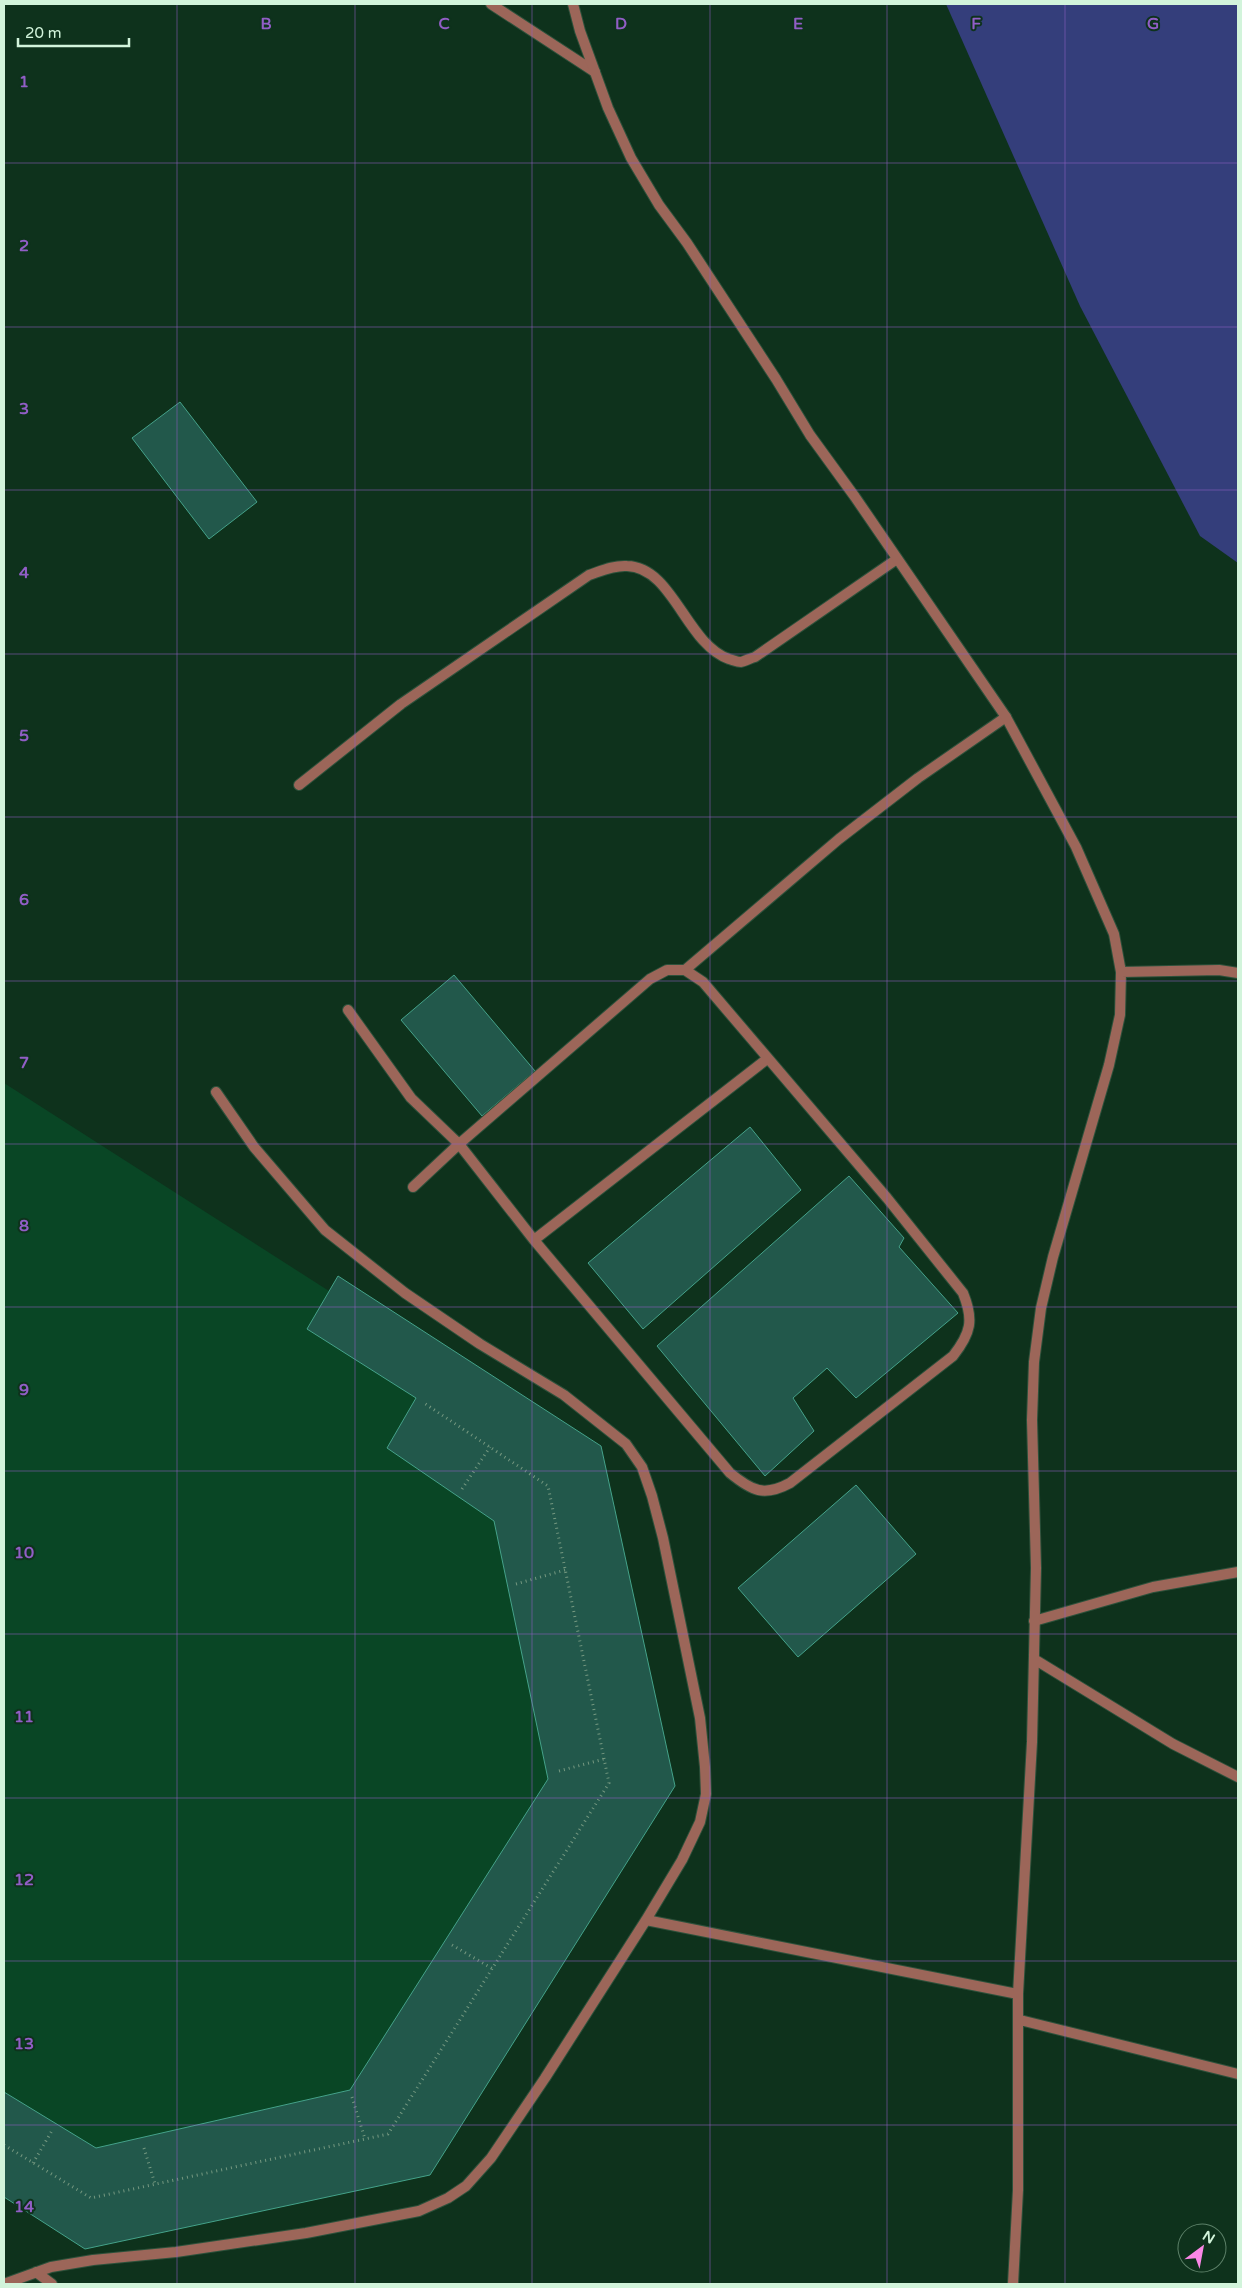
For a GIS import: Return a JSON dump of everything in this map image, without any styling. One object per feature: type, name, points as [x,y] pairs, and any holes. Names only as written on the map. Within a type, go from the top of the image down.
[{"type":"street","points":[[491,4],[595,72]]},
{"type":"street","points":[[573,4],[608,108],[630,158],[659,205],[740,324],[810,435],[1006,717],[1076,847],[1114,934],[1121,972],[1120,1015],[1110,1065],[1055,1249],[1041,1308],[1034,1362],[1032,1420],[1036,1568],[1034,1659],[1032,1742],[1018,1994],[1020,2020],[1018,2190],[1013,2284]]},
{"type":"street","points":[[299,784],[409,699],[590,575],[612,567],[628,566],[646,570],[661,584],[706,645],[722,656],[739,662],[755,657],[897,559]]},
{"type":"street","points":[[685,970],[839,840],[918,778],[1006,717]]},
{"type":"street","points":[[348,1010],[410,1098],[459,1144],[534,1240],[730,1473],[745,1485],[760,1491],[776,1490],[790,1483],[953,1356],[964,1342],[970,1327],[969,1308],[963,1293],[720,1000],[703,982],[685,970],[667,970],[650,979],[459,1144],[413,1187]]},
{"type":"street","points":[[1121,972],[1219,970],[1238,973]]},
{"type":"street","points":[[534,1240],[767,1059]]},
{"type":"street","points":[[4,2284],[51,2267],[93,2260],[176,2252],[306,2233],[419,2211],[448,2198],[466,2186],[491,2158],[546,2078],[646,1920],[682,1860],[700,1822],[706,1794],[700,1718],[663,1538],[642,1467],[626,1444],[586,1411],[405,1293],[325,1230],[254,1147],[216,1092]]},
{"type":"street","points":[[1034,1621],[1153,1587],[1238,1572]]},
{"type":"street","points":[[1034,1659],[1173,1744],[1238,1777]]},
{"type":"street","points":[[646,1920],[1018,1994]]},
{"type":"street","points":[[1020,2020],[1238,2074]]},
{"type":"street","points":[[36,2272],[52,2284]]},
{"type":"path","points":[[4,2145],[91,2198],[388,2134],[609,1783],[548,1486],[424,1403]]},
{"type":"path","points":[[462,1489],[490,1447]]},
{"type":"path","points":[[516,1584],[565,1570]]},
{"type":"path","points":[[559,1771],[604,1759]]},
{"type":"path","points":[[452,1945],[492,1969]]},
{"type":"path","points":[[352,2097],[365,2139]]},
{"type":"path","points":[[33,2163],[53,2129]]},
{"type":"path","points":[[144,2148],[155,2184]]},
{"type":"green space","points":[[4,1083],[329,1291],[338,1276],[601,1446],[675,1786],[430,2175],[85,2249],[4,2197]]},
{"type":"water","points":[[946,4],[1238,4],[1238,563],[1200,536],[1080,306]]},
{"type":"building","points":[[180,402],[257,502],[209,539],[132,438]]},
{"type":"building","points":[[454,975],[535,1071],[482,1116],[401,1020]]},
{"type":"building","points":[[750,1127],[801,1190],[643,1329],[588,1263]]},
{"type":"building","points":[[849,1176],[904,1238],[899,1247],[958,1313],[856,1398],[827,1368],[793,1398],[814,1431],[765,1476],[657,1346]]},
{"type":"building","points":[[338,1276],[601,1446],[675,1786],[430,2175],[85,2249],[4,2197],[4,2092],[96,2148],[350,2090],[548,1779],[494,1521],[387,1448],[416,1398],[307,1329]]},
{"type":"building","points":[[856,1485],[916,1554],[798,1657],[738,1588]]}]
